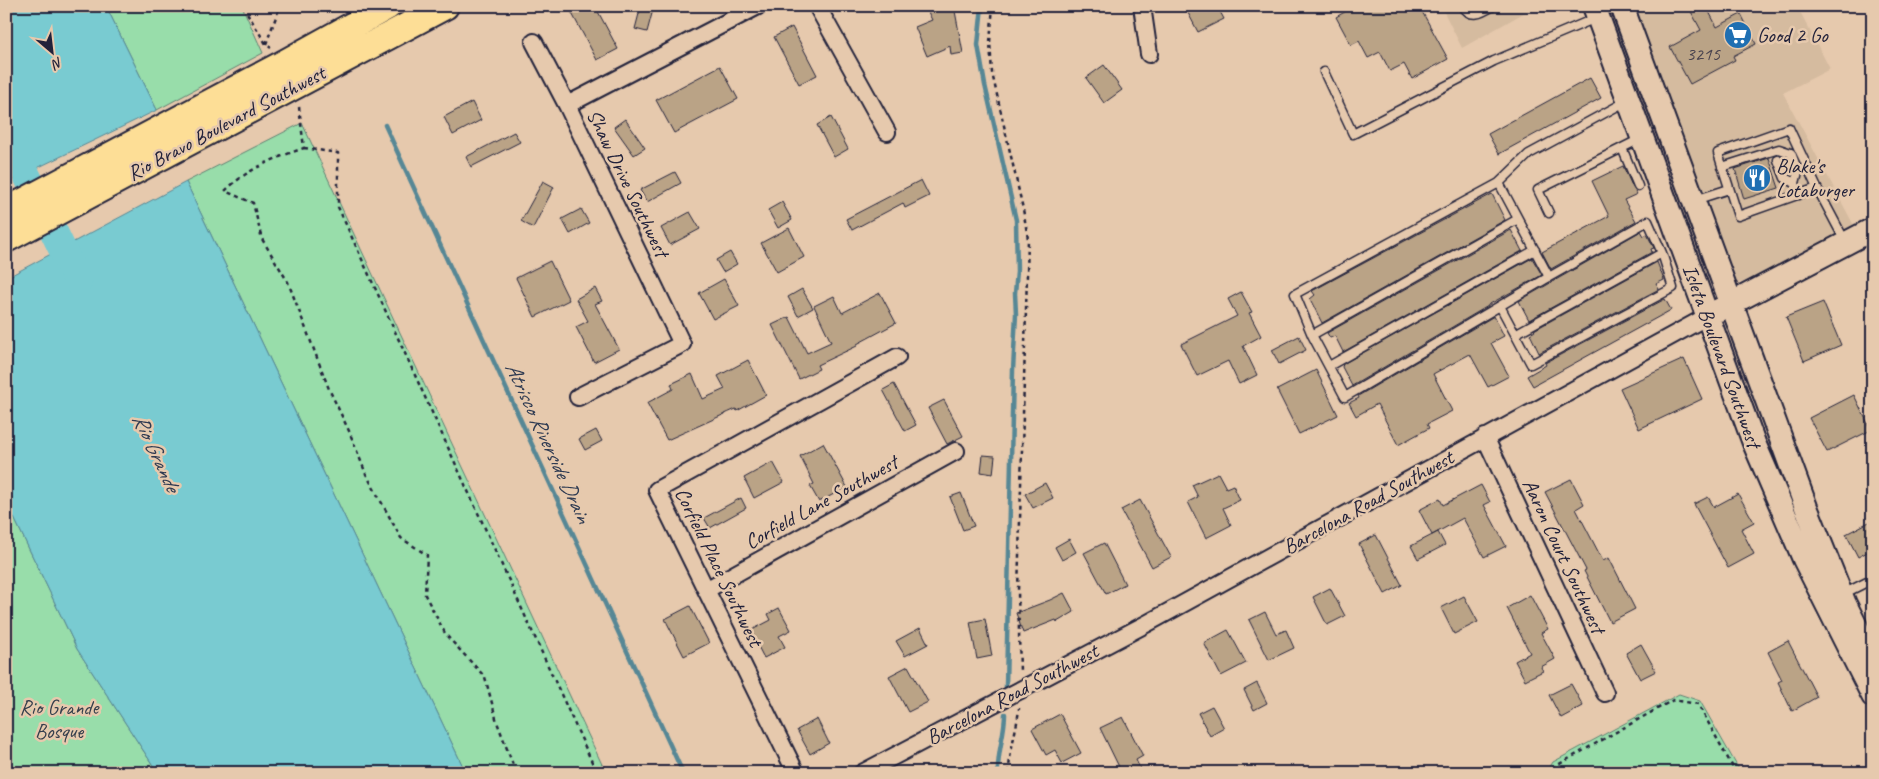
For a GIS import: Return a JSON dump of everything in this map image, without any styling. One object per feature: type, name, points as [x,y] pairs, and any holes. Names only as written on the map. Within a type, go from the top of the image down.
[{"type":"main road","name":"Rio Bravo Boulevard Southwest","points":[[6,239],[288,70],[388,6]]},
{"type":"main road","name":"Rio Bravo Boulevard Southwest","points":[[6,210],[288,70],[445,6]]},
{"type":"main road","name":"Isleta Boulevard Southwest","points":[[1622,6],[1806,507],[1841,595],[1873,660]]},
{"type":"main road","name":"Isleta Boulevard Southwest","points":[[1596,12],[1629,100],[1632,143],[1658,216],[1706,317],[1778,502],[1812,575],[1873,696]]},
{"type":"main road","name":"Barcelona Road Southwest","points":[[1706,317],[1873,229]]},
{"type":"street","points":[[567,105],[758,6]]},
{"type":"street","points":[[817,6],[886,132]]},
{"type":"street","points":[[1142,6],[1149,54]]},
{"type":"street","name":"Shaw Drive Southwest","points":[[534,42],[567,105],[682,344],[578,397]]},
{"type":"street","name":"Barcelona Road Southwest","points":[[862,773],[1148,623],[1706,317]]},
{"type":"street","name":"Corfield Place Southwest","points":[[796,773],[657,490],[897,357]]},
{"type":"street","name":"Aaron Court Southwest","points":[[1485,438],[1605,693]]},
{"type":"street","name":"Corfield Lane Southwest","points":[[706,590],[956,451]]},
{"type":"lane","points":[[1463,6],[1471,14],[1478,14],[1493,6]]},
{"type":"lane","points":[[1324,72],[1353,134],[1596,12]]},
{"type":"lane","points":[[1500,306],[1531,364],[1673,288],[1662,253],[1658,216],[1549,277],[1345,397],[1312,335],[1295,294],[1499,183],[1529,154],[1629,100]]},
{"type":"lane","points":[[1817,188],[1738,216],[1718,153],[1789,128],[1817,188],[1846,243]]},
{"type":"lane","points":[[1549,213],[1538,190],[1632,143],[1638,186]]},
{"type":"lane","points":[[1722,167],[1779,149],[1790,153],[1798,172],[1795,183],[1799,194]]},
{"type":"lane","points":[[1778,160],[1785,178],[1795,183]]},
{"type":"lane","points":[[1499,183],[1549,277]]},
{"type":"lane","points":[[1693,201],[1729,189]]},
{"type":"lane","points":[[1312,335],[1518,219]]},
{"type":"lane","points":[[1329,366],[1534,250]]},
{"type":"lane","points":[[1515,334],[1662,253]]},
{"type":"lane","points":[[1841,595],[1873,579]]},
{"type":"path","points":[[243,6],[266,44],[288,70],[302,123],[304,148]]},
{"type":"path","points":[[266,44],[280,6]]},
{"type":"path","points":[[993,6],[990,42],[992,73],[1028,239],[1018,591],[1021,690],[1017,724],[1009,760],[1009,773]]},
{"type":"path","points":[[516,773],[497,722],[485,677],[446,635],[425,595],[428,555],[401,538],[366,474],[349,431],[329,389],[288,282],[262,239],[253,203],[225,191],[238,178],[273,159],[304,148],[338,152],[338,207],[597,773]]},
{"type":"path","points":[[1547,773],[1547,771],[1673,700],[1698,704],[1736,773]]},
{"type":"shaded area","points":[[1441,6],[1536,6],[1462,48]]},
{"type":"shaded area","points":[[1630,6],[1797,6],[1830,69],[1783,93],[1857,231],[1761,279],[1738,283],[1727,273]]},
{"type":"green space","points":[[106,6],[242,6],[263,53],[157,110]]},
{"type":"green space","points":[[302,123],[606,773],[466,773],[186,182]]},
{"type":"green space","name":"Rio Grande Bosque","points":[[6,501],[77,649],[158,773],[6,773]]},
{"type":"green space","points":[[1679,694],[1700,701],[1741,773],[1546,773],[1553,762]]},
{"type":"water","points":[[6,6],[106,6],[157,110],[6,183]]},
{"type":"water","points":[[186,182],[466,773],[158,773],[77,649],[6,501],[6,278]]},
{"type":"building","points":[[568,6],[595,6],[618,49],[597,60]]},
{"type":"building","points":[[641,6],[654,6],[647,32],[635,29]]},
{"type":"building","points":[[925,6],[954,6],[963,53],[951,55],[950,46],[927,56],[915,27],[932,20]]},
{"type":"building","points":[[1196,6],[1217,6],[1224,19],[1198,32],[1187,11]]},
{"type":"building","points":[[1355,6],[1419,6],[1448,59],[1412,79],[1404,64],[1390,71],[1380,52],[1368,58],[1359,41],[1351,45],[1336,17]]},
{"type":"building","points":[[1688,6],[1706,6],[1717,27],[1741,14],[1756,44],[1733,56],[1735,60],[1690,84],[1670,47],[1701,30]]},
{"type":"building","points":[[792,27],[817,75],[799,84],[774,37]]},
{"type":"building","points":[[1104,65],[1122,90],[1104,103],[1086,78]]},
{"type":"building","points":[[720,66],[738,99],[674,133],[656,100]]},
{"type":"building","points":[[1590,78],[1601,98],[1499,154],[1488,134]]},
{"type":"building","points":[[472,102],[481,120],[453,135],[444,117]]},
{"type":"building","points":[[831,117],[848,149],[834,157],[817,125]]},
{"type":"building","points":[[625,119],[645,148],[634,155],[614,127]]},
{"type":"building","points":[[514,132],[520,142],[471,167],[466,157]]},
{"type":"building","name":"Blake's Lotaburger","points":[[1769,158],[1779,188],[1744,199],[1735,169]]},
{"type":"building","points":[[1623,166],[1637,194],[1624,200],[1636,221],[1551,269],[1542,252],[1609,216],[1592,181]]},
{"type":"building","points":[[675,172],[681,183],[647,202],[640,190]]},
{"type":"building","points":[[921,180],[929,196],[905,208],[903,203],[852,230],[846,219]]},
{"type":"building","points":[[543,181],[554,187],[533,228],[521,221]]},
{"type":"building","points":[[1492,194],[1505,220],[1322,323],[1310,299],[1315,295],[1312,291]]},
{"type":"building","points":[[782,202],[792,220],[778,228],[768,210]]},
{"type":"building","points":[[581,209],[589,223],[570,234],[562,219]]},
{"type":"building","points":[[690,212],[700,229],[670,245],[661,228]]},
{"type":"building","points":[[789,228],[804,257],[777,272],[761,243]]},
{"type":"building","points":[[1511,230],[1522,251],[1343,352],[1335,336],[1330,338],[1327,333]]},
{"type":"building","points":[[1641,231],[1644,236],[1647,234],[1654,248],[1651,249],[1652,252],[1529,320],[1519,301]]},
{"type":"building","points":[[730,252],[737,264],[723,272],[716,260]]},
{"type":"building","points":[[1532,258],[1542,275],[1352,386],[1342,367],[1343,364]]},
{"type":"building","points":[[550,261],[569,300],[535,317],[516,278]]},
{"type":"building","points":[[1657,262],[1664,280],[1656,284],[1659,289],[1539,353],[1530,334],[1534,330]]},
{"type":"building","points":[[724,279],[739,306],[713,319],[699,293]]},
{"type":"building","points":[[595,288],[602,301],[595,304],[619,349],[594,362],[576,327],[588,321],[576,299]]},
{"type":"building","points":[[802,289],[813,308],[798,316],[788,297]]},
{"type":"building","points":[[1241,292],[1252,312],[1249,313],[1261,336],[1243,346],[1257,375],[1239,384],[1228,361],[1197,376],[1181,344],[1237,316],[1228,299]]},
{"type":"building","points":[[880,293],[896,323],[857,344],[857,346],[817,365],[819,369],[799,379],[772,325],[789,317],[807,353],[831,342],[814,306],[834,296],[842,313]]},
{"type":"building","points":[[1665,299],[1671,310],[1533,386],[1527,376],[1546,365],[1545,363]]},
{"type":"building","points":[[1823,302],[1841,345],[1804,361],[1786,317]]},
{"type":"building","points":[[1494,316],[1504,336],[1491,343],[1509,376],[1488,387],[1470,354],[1433,374],[1452,411],[1427,424],[1429,428],[1398,445],[1377,404],[1356,416],[1349,403],[1359,398],[1358,396]]},
{"type":"building","points":[[1299,336],[1306,350],[1279,364],[1272,350]]},
{"type":"building","points":[[1684,359],[1702,399],[1639,429],[1620,388]]},
{"type":"building","points":[[748,360],[766,395],[737,411],[736,409],[667,440],[647,403],[673,389],[671,384],[692,374],[703,399],[725,389],[718,376]]},
{"type":"building","points":[[1316,370],[1338,415],[1299,434],[1277,390]]},
{"type":"building","points":[[894,384],[916,425],[905,431],[883,390]]},
{"type":"building","points":[[1854,395],[1871,430],[1827,452],[1809,418]]},
{"type":"building","points":[[944,400],[963,436],[947,444],[928,408]]},
{"type":"building","points":[[596,430],[602,441],[585,450],[579,439]]},
{"type":"building","points":[[823,443],[847,487],[819,502],[810,486],[814,484],[800,456]]},
{"type":"building","points":[[983,455],[995,456],[993,474],[981,472]]},
{"type":"building","points":[[773,462],[784,482],[754,498],[744,478]]},
{"type":"building","points":[[1218,473],[1226,488],[1233,485],[1240,500],[1223,508],[1231,525],[1206,538],[1188,502],[1198,497],[1192,485]]},
{"type":"building","points":[[1571,479],[1584,504],[1576,509],[1603,561],[1609,558],[1635,609],[1610,622],[1584,571],[1586,570],[1545,492]]},
{"type":"building","points":[[1045,483],[1053,498],[1033,508],[1025,494]]},
{"type":"building","points":[[1481,485],[1490,502],[1484,505],[1506,546],[1484,557],[1463,518],[1432,535],[1419,510],[1440,499],[1443,505]]},
{"type":"building","points":[[961,493],[974,526],[963,530],[950,497]]},
{"type":"building","points":[[1738,494],[1754,522],[1741,529],[1754,554],[1728,568],[1694,504],[1708,497],[1714,507]]},
{"type":"building","points":[[741,498],[746,508],[710,528],[704,518]]},
{"type":"building","points":[[1140,500],[1171,557],[1152,567],[1121,510]]},
{"type":"building","points":[[1873,520],[1873,549],[1858,557],[1846,534]]},
{"type":"building","points":[[1438,532],[1445,545],[1418,559],[1411,546]]},
{"type":"building","points":[[1376,535],[1402,585],[1385,594],[1359,544]]},
{"type":"building","points":[[1069,539],[1076,552],[1062,560],[1055,547]]},
{"type":"building","points":[[1104,543],[1125,584],[1106,594],[1084,553]]},
{"type":"building","points":[[1330,588],[1345,616],[1327,625],[1313,597]]},
{"type":"building","points":[[1064,593],[1074,612],[1057,622],[1056,620],[1023,633],[1016,613]]},
{"type":"building","points":[[1530,595],[1548,629],[1541,633],[1555,659],[1541,667],[1543,671],[1525,680],[1515,661],[1530,653],[1507,608]]},
{"type":"building","points":[[1464,596],[1478,622],[1454,634],[1441,608]]},
{"type":"building","points":[[690,606],[709,643],[684,656],[665,619]]},
{"type":"building","points":[[779,608],[791,630],[779,636],[785,647],[764,658],[750,631],[771,620],[768,614]]},
{"type":"building","points":[[1265,612],[1276,634],[1286,630],[1294,648],[1269,660],[1249,620]]},
{"type":"building","points":[[985,619],[992,656],[977,659],[970,622]]},
{"type":"building","points":[[920,628],[928,644],[905,656],[896,641]]},
{"type":"building","points":[[1228,630],[1246,663],[1221,676],[1204,643]]},
{"type":"building","points":[[1788,641],[1817,697],[1792,711],[1778,682],[1782,680],[1768,652]]},
{"type":"building","points":[[1641,644],[1656,671],[1640,679],[1626,653]]},
{"type":"building","points":[[908,666],[928,702],[908,712],[889,676]]},
{"type":"building","points":[[1257,683],[1267,703],[1254,710],[1244,690]]},
{"type":"building","points":[[1571,684],[1583,706],[1561,718],[1549,695]]},
{"type":"building","points":[[1212,706],[1224,728],[1210,736],[1198,713]]},
{"type":"building","points":[[1060,714],[1081,753],[1062,763],[1055,750],[1046,755],[1032,729]]},
{"type":"building","points":[[1123,717],[1143,756],[1136,760],[1142,773],[1122,773],[1100,728]]},
{"type":"building","points":[[817,719],[829,743],[810,754],[797,730]]},
{"type":"waterway","points":[[982,6],[978,45],[985,85],[1016,220],[1017,271],[1006,687]]},
{"type":"waterway","name":"Atrisco Riverside Drain","points":[[385,125],[683,773]]},
{"type":"waterway","name":"Rio Grande","points":[[6,132],[78,282]]},
{"type":"waterway","points":[[998,773],[1005,714]]},
{"type":"place","name":"Good 2 Go","points":[[1738,35]]},
{"type":"place","name":"Blake's Lotaburger","points":[[1757,178]]}]
